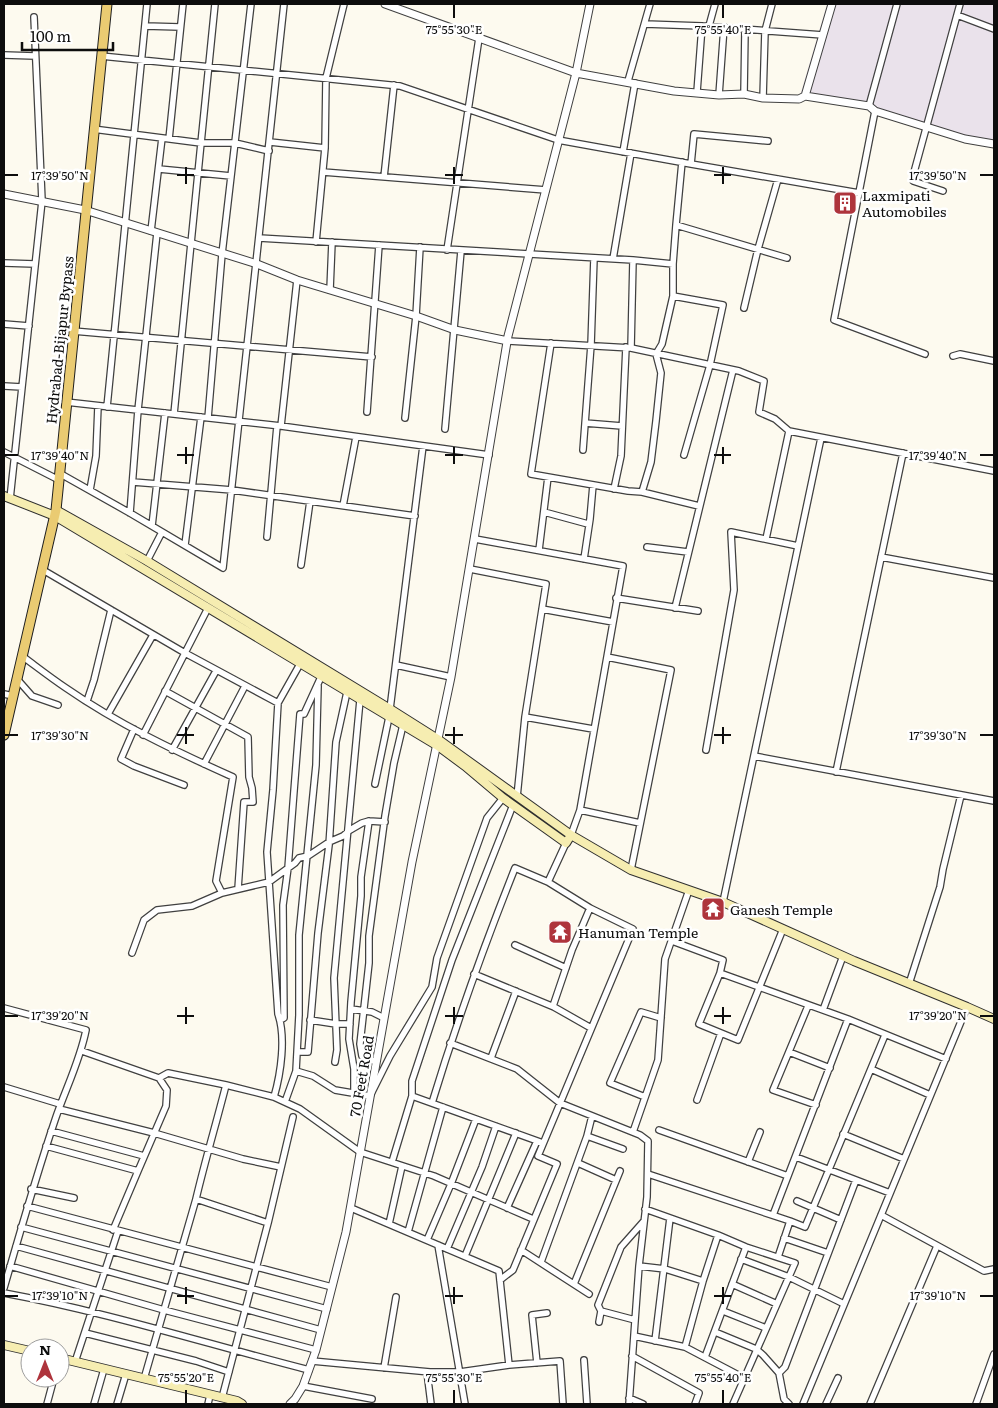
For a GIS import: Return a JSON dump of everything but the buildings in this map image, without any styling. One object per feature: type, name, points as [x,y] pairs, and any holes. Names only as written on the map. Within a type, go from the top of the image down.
[{"type":"main road","name":"Hydrabad-Bijapur Bypass","points":[[4,735],[8,695],[17,679],[55,513],[106,4]]},
{"type":"main road","points":[[7,497],[55,513],[147,561],[438,743],[571,835],[631,870],[723,902],[843,956],[967,1006],[994,1019]]},
{"type":"main road","points":[[55,513],[321,677],[360,700],[390,713],[403,725],[438,743],[503,798],[566,844],[571,835]]},
{"type":"main road","points":[[4,1345],[20,1349]]},
{"type":"main road","points":[[70,1361],[237,1401],[242,1404]]},
{"type":"street","points":[[107,407],[147,4]]},
{"type":"street","points":[[169,139],[183,4]]},
{"type":"street","points":[[174,414],[215,4]]},
{"type":"street","points":[[208,418],[222,254],[251,4]]},
{"type":"street","points":[[4,452],[90,490],[223,568],[284,4]]},
{"type":"street","points":[[316,242],[325,148],[326,78],[344,4]]},
{"type":"street","points":[[385,4],[576,73],[632,82],[654,88],[719,95],[744,94],[763,98],[799,99],[805,96],[872,108],[965,139],[994,144]]},
{"type":"street","name":"70 Feet Road","points":[[295,1403],[316,1350],[350,1208],[412,862],[451,677],[508,340],[576,73],[590,4]]},
{"type":"street","points":[[622,152],[632,82],[650,4]]},
{"type":"street","points":[[697,92],[706,26],[715,4]]},
{"type":"street","points":[[763,98],[765,31],[772,4]]},
{"type":"street","points":[[805,96],[830,4]]},
{"type":"street","points":[[897,4],[872,108],[859,193],[834,320],[925,354]]},
{"type":"street","points":[[943,191],[912,181],[960,4]]},
{"type":"street","points":[[957,15],[994,28]]},
{"type":"street","points":[[7,497],[15,457],[42,202],[34,17]]},
{"type":"street","points":[[645,24],[706,26],[823,35]]},
{"type":"street","points":[[145,26],[180,27]]},
{"type":"street","points":[[719,95],[724,28]]},
{"type":"street","points":[[744,94],[745,30]]},
{"type":"street","points":[[447,250],[479,38]]},
{"type":"street","points":[[4,55],[35,56]]},
{"type":"street","points":[[101,56],[394,85],[468,108],[558,140],[859,193]]},
{"type":"street","points":[[384,177],[394,85]]},
{"type":"street","points":[[93,129],[201,143],[235,143],[269,151]]},
{"type":"street","points":[[691,164],[694,134],[768,142]]},
{"type":"street","points":[[130,512],[162,138]]},
{"type":"street","points":[[270,142],[325,148]]},
{"type":"street","points":[[613,259],[631,153]]},
{"type":"street","points":[[642,492],[651,462],[661,373],[656,354],[662,344],[673,296],[673,264],[682,162]]},
{"type":"street","points":[[159,169],[231,176]]},
{"type":"street","points":[[323,172],[546,190]]},
{"type":"street","points":[[744,308],[778,179]]},
{"type":"street","points":[[4,194],[85,210],[257,264],[297,280],[416,316],[455,330],[508,340],[628,348],[733,370],[764,381],[759,412],[775,419],[789,431],[994,471]]},
{"type":"street","points":[[676,226],[788,258]]},
{"type":"street","points":[[260,238],[673,264]]},
{"type":"street","points":[[330,290],[332,242]]},
{"type":"street","points":[[367,412],[379,245]]},
{"type":"street","points":[[405,418],[416,316],[420,247]]},
{"type":"street","points":[[445,429],[461,251]]},
{"type":"street","points":[[583,450],[594,258]]},
{"type":"street","points":[[614,489],[621,456],[633,260]]},
{"type":"street","points":[[4,263],[35,264]]},
{"type":"street","points":[[267,537],[270,496],[297,280]]},
{"type":"street","points":[[673,296],[723,305],[710,365],[684,455]]},
{"type":"street","points":[[4,324],[28,326]]},
{"type":"street","points":[[73,331],[372,358]]},
{"type":"street","points":[[551,343],[531,474],[614,489],[642,492],[700,506]]},
{"type":"street","points":[[953,356],[960,354],[994,361]]},
{"type":"street","points":[[675,608],[733,370]]},
{"type":"street","points":[[4,386],[22,387]]},
{"type":"street","points":[[66,402],[279,426],[489,455]]},
{"type":"street","points":[[90,490],[96,456],[98,406]]},
{"type":"street","points":[[152,526],[165,413]]},
{"type":"street","points":[[185,545],[201,417]]},
{"type":"street","points":[[585,423],[622,426]]},
{"type":"street","points":[[766,539],[789,431]]},
{"type":"street","points":[[343,506],[356,437]]},
{"type":"street","points":[[723,902],[821,438]]},
{"type":"street","points":[[375,784],[390,713],[423,446]]},
{"type":"street","points":[[836,772],[902,454]]},
{"type":"street","points":[[539,550],[548,477]]},
{"type":"street","points":[[133,482],[232,490],[415,516]]},
{"type":"street","points":[[584,558],[593,485]]},
{"type":"street","points":[[301,565],[310,501]]},
{"type":"street","points":[[544,512],[588,524]]},
{"type":"street","points":[[147,561],[162,532]]},
{"type":"street","points":[[706,750],[734,590],[731,532],[798,546]]},
{"type":"street","points":[[475,539],[623,566],[580,810],[571,835]]},
{"type":"street","points":[[646,547],[688,552]]},
{"type":"street","points":[[881,557],[994,578]]},
{"type":"street","points":[[470,569],[546,584],[525,717],[516,797]]},
{"type":"street","points":[[43,570],[184,653],[278,703]]},
{"type":"street","points":[[616,598],[698,611]]},
{"type":"street","points":[[143,735],[208,608]]},
{"type":"street","points":[[542,609],[614,622]]},
{"type":"street","points":[[87,701],[111,610]]},
{"type":"street","points":[[108,714],[153,635]]},
{"type":"street","points":[[22,656],[66,689],[143,735],[233,777],[216,881],[222,893]]},
{"type":"street","points":[[607,657],[671,670],[631,870]]},
{"type":"street","points":[[274,1097],[281,1063],[282,1025],[278,1014],[266,863],[273,790],[278,703],[300,664]]},
{"type":"street","points":[[396,665],[451,677]]},
{"type":"street","points":[[172,750],[216,671]]},
{"type":"street","points":[[280,1020],[284,1018],[285,971],[282,945],[284,906],[300,714],[304,714],[321,677]]},
{"type":"street","points":[[17,679],[32,696],[58,704]]},
{"type":"street","points":[[204,764],[245,686]]},
{"type":"street","points":[[285,1102],[296,1071],[300,926],[316,765],[318,686]]},
{"type":"street","points":[[164,691],[248,737],[249,777],[253,802],[244,802],[238,889]]},
{"type":"street","points":[[297,1052],[308,1052],[329,842],[336,742],[347,692]]},
{"type":"street","points":[[335,1062],[337,1050],[334,978],[360,700]]},
{"type":"street","points":[[525,717],[593,729]]},
{"type":"street","points":[[376,1062],[362,1056],[360,1044],[369,936],[394,763],[403,725]]},
{"type":"street","points":[[134,729],[121,759],[134,766],[184,785]]},
{"type":"street","points":[[754,756],[994,802]]},
{"type":"street","points":[[910,984],[940,887],[961,795]]},
{"type":"street","points":[[296,1071],[313,1076],[335,1090],[370,1096],[390,1056],[432,987],[437,958],[487,818],[503,798]]},
{"type":"street","points":[[392,1162],[412,1096],[412,1081],[450,968],[513,805]]},
{"type":"street","points":[[580,810],[640,823]]},
{"type":"street","points":[[354,1094],[354,1069],[349,1039],[350,1009],[361,896],[361,877],[369,821]]},
{"type":"street","points":[[132,953],[144,920],[157,910],[192,906],[222,893],[269,882],[299,858],[308,856],[347,832],[369,821],[385,822]]},
{"type":"street","points":[[548,882],[566,844]]},
{"type":"street","points":[[432,1103],[474,974],[515,868],[548,882],[590,908],[632,929],[560,1103],[507,1208]]},
{"type":"street","points":[[633,1132],[658,1060],[665,959],[689,890]]},
{"type":"street","points":[[553,1006],[590,908]]},
{"type":"street","points":[[672,941],[723,960],[720,974],[699,1024],[738,1040],[783,929]]},
{"type":"street","points":[[515,945],[566,968]]},
{"type":"street","points":[[823,1010],[843,956]]},
{"type":"street","points":[[474,974],[553,1006],[591,1028]]},
{"type":"street","points":[[720,974],[848,1019],[946,1059]]},
{"type":"street","points":[[491,1058],[516,991]]},
{"type":"street","points":[[808,1006],[774,1090],[816,1105]]},
{"type":"street","points":[[802,1404],[967,1006]]},
{"type":"street","points":[[4,1008],[86,1030],[82,1051],[59,1106],[31,1189],[4,1288]]},
{"type":"street","points":[[350,1009],[364,1011],[384,1018]]},
{"type":"street","points":[[646,1096],[610,1084],[641,1012],[661,1018]]},
{"type":"street","points":[[773,1216],[848,1019]]},
{"type":"street","points":[[310,1020],[350,1024]]},
{"type":"street","points":[[697,1100],[721,1033]]},
{"type":"street","points":[[648,1174],[805,1227],[885,1035]]},
{"type":"street","points":[[450,1043],[518,1068],[560,1103],[633,1132],[648,1141],[648,1174],[629,1401],[642,1404]]},
{"type":"street","points":[[75,1362],[99,1290],[116,1230],[144,1156],[166,1106],[167,1090],[159,1078],[82,1051]]},
{"type":"street","points":[[789,1052],[830,1068]]},
{"type":"street","points":[[870,1069],[930,1095]]},
{"type":"street","points":[[159,1078],[168,1073],[274,1097],[300,1109],[360,1152],[425,1173],[533,1219]]},
{"type":"street","points":[[144,1379],[196,1199],[226,1085]]},
{"type":"street","points":[[4,1087],[59,1106],[243,1159],[281,1167]]},
{"type":"street","points":[[412,1096],[540,1142]]},
{"type":"street","points":[[408,1232],[443,1107]]},
{"type":"street","points":[[541,1262],[578,1163],[592,1116]]},
{"type":"street","points":[[222,1398],[257,1267],[293,1117]]},
{"type":"street","points":[[426,1240],[451,1184],[476,1119]]},
{"type":"street","points":[[446,1248],[482,1166],[496,1126]]},
{"type":"street","points":[[659,1130],[788,1176]]},
{"type":"street","points":[[51,1132],[144,1156]]},
{"type":"street","points":[[748,1162],[760,1132]]},
{"type":"street","points":[[465,1256],[516,1133]]},
{"type":"street","points":[[843,1134],[904,1159]]},
{"type":"street","points":[[587,1136],[622,1149]]},
{"type":"street","points":[[500,1280],[513,1270],[557,1164],[538,1156],[540,1142]]},
{"type":"street","points":[[46,1146],[138,1171]]},
{"type":"street","points":[[796,1157],[890,1193]]},
{"type":"street","points":[[578,1163],[616,1180]]},
{"type":"street","points":[[389,1224],[402,1166]]},
{"type":"street","points":[[574,1284],[620,1171]]},
{"type":"street","points":[[779,1373],[785,1367],[856,1180]]},
{"type":"street","points":[[31,1189],[74,1198]]},
{"type":"street","points":[[196,1199],[268,1223]]},
{"type":"street","points":[[797,1201],[841,1220]]},
{"type":"street","points":[[27,1206],[332,1287]]},
{"type":"street","points":[[350,1208],[499,1271],[509,1365]]},
{"type":"street","points":[[645,1209],[746,1247],[796,1263],[756,1349],[734,1404]]},
{"type":"street","points":[[881,1215],[984,1271],[994,1269]]},
{"type":"street","points":[[655,1341],[670,1218]]},
{"type":"street","points":[[635,1320],[602,1311],[598,1305],[621,1247],[644,1221]]},
{"type":"street","points":[[778,1257],[790,1221]]},
{"type":"street","points":[[21,1227],[327,1309]]},
{"type":"street","points":[[685,1347],[718,1235]]},
{"type":"street","points":[[784,1238],[828,1253]]},
{"type":"street","points":[[438,1245],[465,1404]]},
{"type":"street","points":[[16,1246],[321,1330]]},
{"type":"street","points":[[870,1404],[937,1246]]},
{"type":"street","points":[[705,1357],[746,1247]]},
{"type":"street","points":[[521,1250],[590,1294]]},
{"type":"street","points":[[741,1259],[789,1278],[844,1304]]},
{"type":"street","points":[[10,1266],[164,1310],[316,1350]]},
{"type":"street","points":[[639,1266],[665,1269],[703,1281]]},
{"type":"street","points":[[732,1284],[777,1304]]},
{"type":"street","points":[[4,1293],[92,1312],[309,1370]]},
{"type":"street","points":[[384,1368],[396,1297]]},
{"type":"street","points":[[723,1310],[766,1328]]},
{"type":"street","points":[[599,1322],[602,1311]]},
{"type":"street","points":[[537,1363],[532,1315],[548,1313]]},
{"type":"street","points":[[715,1332],[756,1349],[779,1373],[782,1402],[789,1404]]},
{"type":"street","points":[[85,1333],[229,1372]]},
{"type":"street","points":[[634,1336],[685,1347],[744,1378]]},
{"type":"street","points":[[976,1404],[994,1354]]},
{"type":"street","points":[[632,1356],[699,1393],[695,1404]]},
{"type":"street","points":[[584,1360],[588,1404]]},
{"type":"street","points":[[312,1362],[427,1372],[460,1372],[509,1365],[560,1361],[563,1404]]},
{"type":"street","points":[[94,1404],[104,1369]]},
{"type":"street","points":[[427,1372],[431,1404]]},
{"type":"street","points":[[117,1404],[126,1374]]},
{"type":"street","points":[[826,1404],[838,1378]]},
{"type":"street","points":[[303,1386],[372,1399]]},
{"type":"street","points":[[47,1404],[51,1388]]},
{"type":"street","points":[[208,1404],[210,1395]]},
{"type":"shaded area","points":[[827,4],[994,4],[994,144],[869,106],[799,99]]},
{"type":"place","name":"Laxmipati Automobiles","points":[[845,203]]},
{"type":"place","name":"Ganesh Temple","points":[[713,909]]},
{"type":"place","name":"Hanuman Temple","points":[[560,932]]}]
